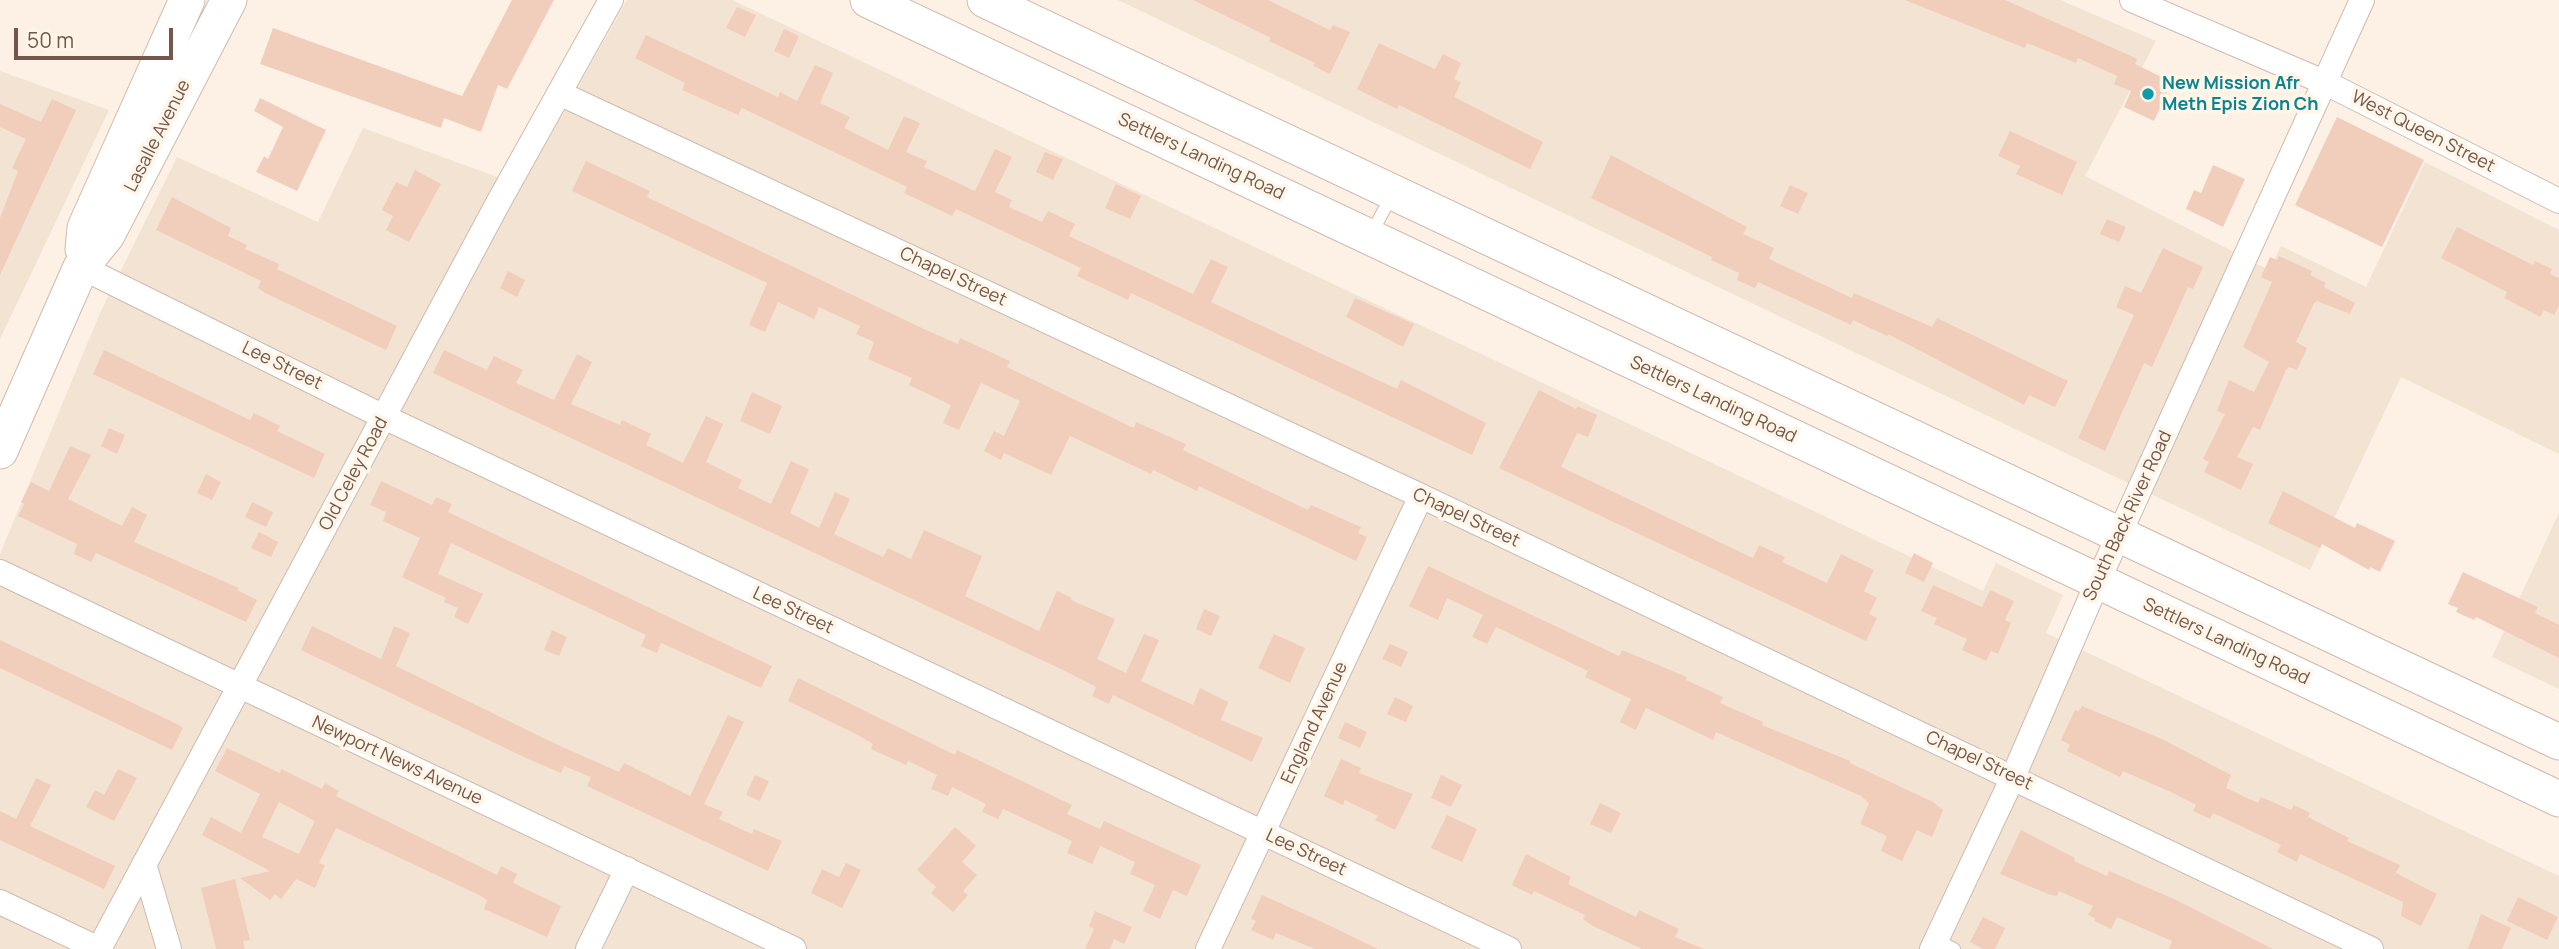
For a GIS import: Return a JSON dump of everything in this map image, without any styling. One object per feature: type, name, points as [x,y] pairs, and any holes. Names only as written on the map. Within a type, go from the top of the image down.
[{"type":"main road","name":"Lasalle Avenue","points":[[0,451],[80,267],[85,228],[187,0]]},
{"type":"main road","name":"Lasalle Avenue","points":[[80,267],[107,235],[229,0]]},
{"type":"main road","name":"Settlers Landing Road","points":[[868,0],[2559,799]]},
{"type":"main road","points":[[985,0],[2559,743]]},
{"type":"street","name":"Old Celey Road","points":[[99,949],[611,0]]},
{"type":"street","name":"West Queen Street","points":[[2132,0],[2326,83],[2559,201]]},
{"type":"street","name":"South Back River Road","points":[[1941,946],[2098,581],[2362,0]]},
{"type":"street","name":"Chapel Street","points":[[559,93],[1421,496],[2371,949]]},
{"type":"street","name":"Lee Street","points":[[80,267],[384,417],[1509,949]]},
{"type":"street","name":"England Avenue","points":[[1208,949],[1421,496]]},
{"type":"street","name":"Newport News Avenue","points":[[0,572],[794,949]]},
{"type":"street","points":[[145,864],[169,949]]},
{"type":"street","points":[[588,949],[627,869]]},
{"type":"street","points":[[0,902],[99,949]]},
{"type":"lane","points":[[1370,237],[1393,191]]},
{"type":"shaded area","points":[[627,0],[732,0],[1983,591],[1996,563],[2063,595],[2046,633],[2559,876],[2559,949],[0,949],[0,554],[100,313],[177,157],[318,222],[363,128],[522,186]]},
{"type":"shaded area","points":[[1118,0],[2060,0],[2156,41],[2085,176],[2269,270],[2281,246],[2366,287],[2425,162],[2559,230],[2559,454],[2401,377],[2310,570]]},
{"type":"shaded area","points":[[0,71],[109,110],[0,339]]},
{"type":"shaded area","points":[[2559,513],[2559,689],[2492,657]]},
{"type":"building","points":[[512,0],[554,0],[507,89],[498,85],[481,132],[444,118],[441,128],[260,64],[273,28],[462,96]]},
{"type":"building","points":[[1193,0],[1268,0],[1330,30],[1333,25],[1350,32],[1330,74],[1313,66],[1315,63],[1269,41],[1271,38]]},
{"type":"building","points":[[1905,0],[2005,0],[2129,55],[2137,59],[2135,64],[2172,82],[2154,121],[2124,107],[2131,91],[2114,84],[2117,76],[2078,58],[2076,63],[2027,43],[2025,48]]},
{"type":"building","points":[[737,7],[756,15],[745,37],[726,28]]},
{"type":"building","points":[[784,29],[799,36],[789,58],[774,51]]},
{"type":"building","points":[[646,35],[778,97],[780,92],[797,101],[815,65],[833,73],[820,103],[850,117],[844,128],[888,150],[904,116],[920,123],[906,152],[927,161],[924,167],[975,191],[995,149],[1012,157],[995,192],[1012,200],[1009,207],[1042,222],[1048,211],[1075,224],[1069,236],[1193,294],[1211,259],[1228,267],[1211,302],[1397,389],[1401,380],[1486,423],[1472,455],[1131,293],[1128,300],[1077,276],[1081,268],[956,209],[952,216],[904,193],[907,187],[742,108],[738,115],[682,90],[685,83],[635,58]]},
{"type":"building","points":[[1379,43],[1435,69],[1443,54],[1461,63],[1454,79],[1461,82],[1454,97],[1543,142],[1530,169],[1399,105],[1397,109],[1357,89]]},
{"type":"building","points":[[260,98],[326,130],[297,191],[256,172],[264,156],[268,159],[283,127],[254,111]]},
{"type":"building","points":[[52,99],[76,110],[0,275],[0,218],[18,171],[12,168],[26,139],[0,127],[0,104],[41,122]]},
{"type":"building","points":[[2337,117],[2424,160],[2382,247],[2295,205]]},
{"type":"building","points":[[2010,131],[2077,162],[2062,195],[2016,174],[2020,166],[1998,156]]},
{"type":"building","points":[[1045,152],[1063,159],[1053,180],[1036,172]]},
{"type":"building","points":[[1611,155],[1747,227],[1743,234],[1774,248],[1769,259],[1852,298],[1854,293],[1932,327],[1937,318],[2068,381],[2055,407],[2029,395],[2024,405],[1888,334],[1887,336],[1853,320],[1851,325],[1758,282],[1755,288],[1737,280],[1739,273],[1711,260],[1712,257],[1591,198]]},
{"type":"building","points":[[586,161],[650,191],[647,197],[926,330],[958,344],[960,338],[1010,361],[1007,367],[1117,420],[1134,428],[1136,422],[1186,444],[1183,450],[1308,510],[1311,505],[1361,527],[1358,533],[1367,537],[1356,561],[1199,486],[1197,491],[1153,470],[1151,474],[1070,436],[1051,475],[1004,453],[1001,460],[984,451],[994,431],[1004,436],[1020,401],[981,383],[959,430],[943,423],[951,405],[909,385],[912,378],[868,359],[874,342],[856,334],[860,326],[819,307],[814,319],[778,302],[765,332],[749,325],[767,283],[572,191]]},
{"type":"building","points":[[2213,165],[2245,179],[2223,227],[2186,209],[2194,190],[2201,193]]},
{"type":"building","points":[[415,170],[441,184],[409,242],[386,230],[393,216],[382,210],[396,182],[407,187]]},
{"type":"building","points":[[1116,184],[1141,196],[1130,219],[1105,208]]},
{"type":"building","points":[[1790,185],[1808,193],[1798,214],[1780,206]]},
{"type":"building","points":[[172,197],[231,228],[228,236],[247,245],[245,249],[279,264],[277,269],[397,326],[386,350],[265,293],[258,288],[261,281],[156,230]]},
{"type":"building","points":[[2107,219],[2126,227],[2119,242],[2100,234]]},
{"type":"building","points":[[2457,227],[2533,265],[2535,261],[2552,269],[2550,274],[2559,278],[2559,306],[2554,315],[2544,310],[2540,317],[2504,298],[2507,292],[2441,258]]},
{"type":"building","points":[[2163,248],[2203,267],[2193,289],[2188,287],[2152,367],[2144,363],[2105,451],[2078,438],[2134,315],[2116,307],[2125,286],[2141,293]]},
{"type":"building","points":[[2279,256],[2312,271],[2310,275],[2326,283],[2324,287],[2355,303],[2350,314],[2317,301],[2314,303],[2296,342],[2307,348],[2297,370],[2289,367],[2286,370],[2260,430],[2253,427],[2237,457],[2253,464],[2241,490],[2204,472],[2209,462],[2203,459],[2225,414],[2217,411],[2229,380],[2254,392],[2269,362],[2243,347],[2272,282],[2261,277],[2270,257],[2277,260]]},
{"type":"building","points":[[508,271],[525,280],[517,297],[500,288]]},
{"type":"building","points":[[1355,298],[1414,324],[1403,347],[1346,317]]},
{"type":"building","points":[[104,350],[250,420],[254,413],[280,426],[277,431],[325,454],[314,478],[93,374]]},
{"type":"building","points":[[444,350],[487,370],[494,356],[523,370],[516,383],[554,400],[577,354],[592,362],[571,404],[620,425],[622,420],[651,434],[646,445],[683,463],[706,416],[723,424],[706,462],[742,480],[738,488],[771,504],[791,461],[809,469],[790,513],[819,528],[835,492],[850,499],[834,534],[883,557],[888,548],[911,559],[924,530],[982,556],[965,596],[1039,631],[1057,591],[1072,598],[1071,600],[1115,619],[1097,659],[1126,673],[1144,634],[1159,640],[1141,681],[1193,705],[1200,688],[1228,702],[1221,720],[1263,738],[1252,762],[1113,695],[1109,704],[1092,696],[1096,687],[1067,672],[433,373]]},
{"type":"building","points":[[1539,390],[1576,409],[1577,406],[1597,415],[1588,437],[1577,433],[1561,467],[1753,558],[1759,545],[1785,557],[1782,562],[1827,583],[1841,554],[1874,570],[1864,591],[1877,598],[1869,614],[1877,618],[1866,641],[1499,468]]},
{"type":"building","points":[[752,392],[782,406],[770,434],[740,421]]},
{"type":"building","points":[[109,428],[125,435],[117,454],[101,446]]},
{"type":"building","points":[[70,446],[91,455],[68,499],[122,526],[132,507],[147,515],[134,542],[239,588],[237,590],[257,600],[246,622],[96,553],[91,562],[74,554],[77,544],[18,516],[24,504],[21,502],[31,482],[49,491]]},
{"type":"building","points":[[206,474],[221,482],[212,500],[197,493]]},
{"type":"building","points":[[381,481],[432,505],[436,497],[452,504],[448,512],[772,666],[761,688],[661,643],[657,653],[641,646],[646,635],[451,543],[438,574],[483,594],[468,624],[454,617],[458,608],[444,602],[446,598],[402,577],[420,538],[383,521],[386,512],[370,505]]},
{"type":"building","points":[[2283,491],[2355,528],[2357,523],[2395,541],[2380,572],[2370,567],[2369,570],[2322,544],[2320,548],[2268,523]]},
{"type":"building","points":[[252,502],[273,512],[266,527],[245,517]]},
{"type":"building","points":[[259,532],[278,542],[271,557],[251,548]]},
{"type":"building","points":[[1914,553],[1933,563],[1924,582],[1905,573]]},
{"type":"building","points":[[1428,566],[1619,656],[1622,650],[1687,677],[1686,680],[1723,697],[1720,703],[1763,722],[1762,725],[1850,761],[1933,802],[1943,810],[1932,837],[1917,830],[1902,861],[1881,851],[1887,836],[1860,824],[1869,803],[1861,796],[1716,732],[1713,740],[1646,708],[1636,730],[1620,722],[1631,699],[1585,677],[1588,671],[1496,627],[1487,644],[1472,637],[1483,615],[1447,598],[1438,620],[1409,606]]},
{"type":"building","points":[[2463,572],[2538,607],[2535,613],[2559,625],[2559,658],[2476,617],[2474,620],[2456,612],[2458,608],[2448,604]]},
{"type":"building","points":[[1933,585],[1982,607],[1990,590],[2014,601],[2005,620],[2011,623],[1998,654],[1991,651],[1986,661],[1962,650],[1967,639],[1934,624],[1937,618],[1921,611]]},
{"type":"building","points":[[1204,609],[1220,616],[1211,636],[1196,629]]},
{"type":"building","points":[[312,626],[381,659],[394,626],[410,633],[396,666],[619,772],[624,763],[690,796],[728,715],[744,722],[704,804],[723,812],[719,819],[752,834],[754,829],[782,841],[768,871],[587,786],[591,777],[564,766],[561,773],[528,759],[301,650]]},
{"type":"building","points":[[552,630],[567,637],[559,656],[544,650]]},
{"type":"building","points":[[1274,634],[1305,648],[1290,683],[1258,668]]},
{"type":"building","points":[[0,640],[177,724],[183,728],[172,750],[0,668]]},
{"type":"building","points":[[1390,644],[1408,652],[1401,667],[1382,659]]},
{"type":"building","points":[[798,678],[955,755],[957,750],[1072,805],[1067,814],[1100,829],[1104,821],[1201,865],[1187,896],[1173,890],[1160,919],[1143,911],[1155,885],[1130,874],[1135,862],[1100,846],[1092,864],[1067,853],[1072,841],[1003,809],[998,819],[982,812],[986,804],[952,787],[948,796],[931,789],[937,775],[908,761],[906,765],[871,749],[873,744],[856,734],[788,701]]},
{"type":"building","points":[[1395,697],[1413,706],[1406,722],[1387,714]]},
{"type":"building","points":[[2082,706],[2162,739],[2231,775],[2226,788],[2258,803],[2261,797],[2291,810],[2294,805],[2310,813],[2308,817],[2349,838],[2347,841],[2400,865],[2396,873],[2437,894],[2421,926],[2401,916],[2403,902],[2300,854],[2297,862],[2277,852],[2281,845],[2213,813],[2210,819],[2193,811],[2196,805],[2173,793],[2123,771],[2120,777],[2067,751],[2070,745],[2061,740],[2075,710],[2079,711]]},
{"type":"building","points":[[1345,722],[1367,732],[1360,748],[1338,738]]},
{"type":"building","points":[[227,748],[280,773],[281,769],[322,789],[325,783],[339,791],[336,796],[497,875],[501,866],[517,874],[513,883],[561,906],[547,937],[484,909],[487,900],[479,895],[336,828],[319,863],[325,865],[315,888],[296,879],[281,899],[275,894],[270,900],[240,878],[270,871],[202,835],[211,817],[241,833],[260,794],[215,771]],"holes":[[[279,802],[315,821],[299,854],[262,837]]]},
{"type":"building","points":[[1341,759],[1361,768],[1359,773],[1413,794],[1395,830],[1375,820],[1378,816],[1345,800],[1343,805],[1324,796]]},
{"type":"building","points":[[118,769],[137,778],[114,821],[86,807],[95,790],[104,795]]},
{"type":"building","points":[[755,775],[769,781],[760,801],[746,795]]},
{"type":"building","points":[[1441,775],[1462,785],[1451,807],[1431,798]]},
{"type":"building","points":[[36,778],[51,785],[30,826],[115,866],[104,889],[0,840],[0,811],[16,819]]},
{"type":"building","points":[[1600,803],[1621,813],[1611,833],[1590,824]]},
{"type":"building","points":[[1447,815],[1477,829],[1462,862],[1431,848]]},
{"type":"building","points":[[955,827],[976,846],[962,862],[977,875],[963,891],[968,895],[953,912],[931,893],[936,887],[917,870]]},
{"type":"building","points":[[2021,830],[2075,858],[2074,861],[2107,876],[2109,871],[2174,899],[2273,949],[2169,949],[2172,941],[2117,917],[2111,929],[2094,921],[2095,918],[2088,915],[2093,906],[2059,891],[2057,896],[2048,894],[2000,874]]},
{"type":"building","points":[[1526,854],[1571,877],[1568,884],[1636,917],[1639,910],[1679,929],[1675,937],[1704,949],[1642,949],[1593,926],[1583,919],[1585,915],[1534,891],[1532,895],[1512,885]]},
{"type":"building","points":[[846,863],[861,870],[842,908],[811,893],[822,869],[839,877]]},
{"type":"building","points":[[235,879],[250,940],[243,941],[245,949],[216,949],[201,888]]},
{"type":"building","points":[[1262,895],[1378,949],[1315,949],[1276,933],[1273,940],[1251,930],[1256,921],[1251,919]]},
{"type":"building","points":[[2518,897],[2558,917],[2547,940],[2507,921]]},
{"type":"building","points":[[1095,911],[1132,927],[1124,944],[1114,939],[1110,949],[1085,949],[1094,929],[1089,926]]},
{"type":"building","points":[[2481,914],[2511,928],[2502,949],[2468,949]]},
{"type":"building","points":[[1983,917],[2005,928],[1995,949],[1983,949],[1970,942]]},
{"type":"place","name":"New Mission Afr Meth Epis Zion Ch","points":[[2148,94]]}]
